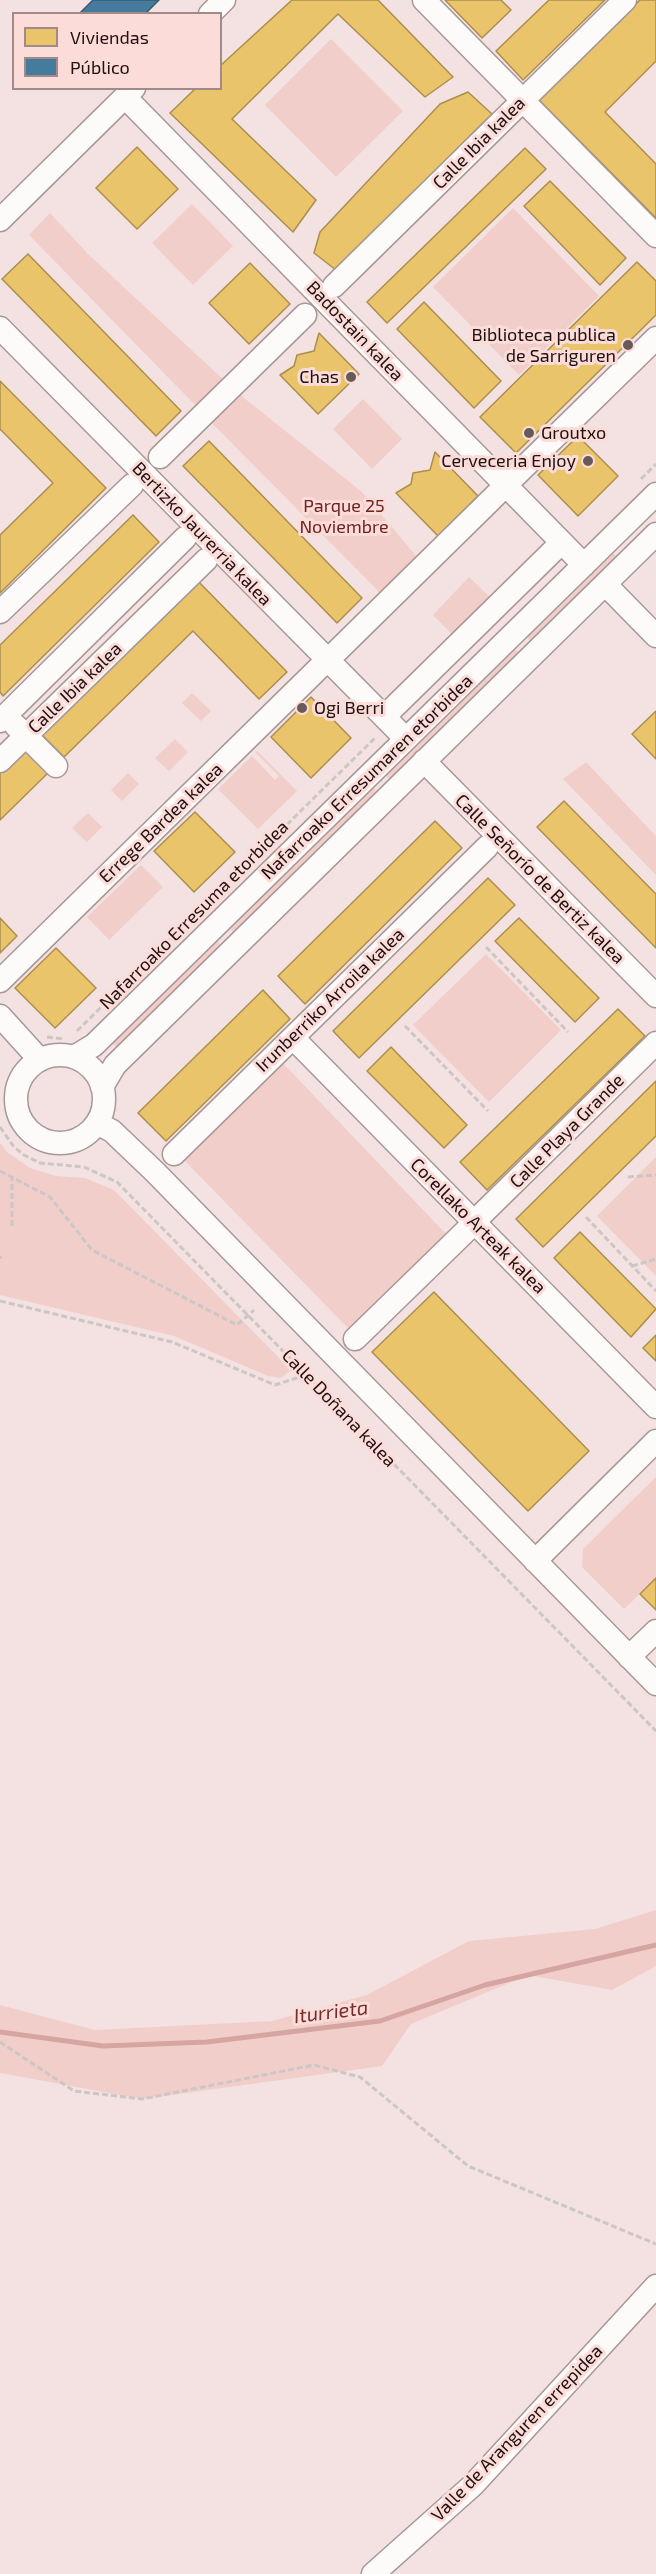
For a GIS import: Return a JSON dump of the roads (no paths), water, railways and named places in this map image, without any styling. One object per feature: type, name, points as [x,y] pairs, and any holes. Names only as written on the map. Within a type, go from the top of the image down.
[{"type":"street","points":[[212,12],[224,0]]},
{"type":"street","points":[[424,0],[656,236]]},
{"type":"street","name":"Calle Ibia kalea","points":[[334,286],[625,0]]},
{"type":"street","points":[[0,220],[131,91]]},
{"type":"street","name":"Badostain kalea","points":[[131,91],[584,565]]},
{"type":"street","points":[[160,457],[305,315]]},
{"type":"street","name":"Bertizko Jaurerria kalea","points":[[0,328],[406,739]]},
{"type":"street","name":"Errege Bardea kalea","points":[[0,981],[656,338]]},
{"type":"street","points":[[0,612],[132,484]]},
{"type":"street","name":"Nafarroako Erresumaren etorbidea","points":[[74,1057],[94,1045],[656,494]]},
{"type":"street","name":"Nafarroako Erresumaren etorbidea","points":[[102,1087],[115,1065],[656,534]]},
{"type":"street","name":"Calle Ibia kalea","points":[[2,716],[185,538]]},
{"type":"street","name":"Nafarroako Erresumaren etorbidea","points":[[384,723],[558,546]]},
{"type":"street","name":"Calle Ibia kalea","points":[[0,761],[206,560]]},
{"type":"street","points":[[605,584],[656,636]]},
{"type":"street","points":[[129,594],[150,615]]},
{"type":"street","points":[[2,716],[56,766]]},
{"type":"street","name":"Calle Señorío de Bertiz kalea","points":[[424,761],[656,996]]},
{"type":"street","name":"Irunberriko Arroila kalea","points":[[174,1154],[486,847]]},
{"type":"street","points":[[0,1016],[40,1060]]},
{"type":"street","name":"Calle Playa Grande","points":[[355,1339],[656,1043]]},
{"type":"street","name":"Corellako Arteak kalea","points":[[300,1045],[656,1407]]},
{"type":"street","points":[[54,1055],[74,1057],[92,1069],[102,1087],[103,1103],[97,1123],[82,1137],[62,1143],[40,1138],[27,1129],[19,1118],[16,1095],[20,1079],[40,1060],[54,1055]]},
{"type":"street","name":"Calle Doñana kalea","points":[[97,1123],[112,1131],[155,1172],[656,1684]]},
{"type":"street","points":[[535,1561],[656,1441]]},
{"type":"street","points":[[629,1657],[656,1631]]},
{"type":"street","name":"Valle de Aranguren errepidea","points":[[373,2574],[473,2485],[656,2286]]},
{"type":"waterway","name":"Iturrieta","points":[[0,2032],[103,2046],[207,2042],[380,2021],[485,1985],[656,1945]]},
{"type":"place","name":"Biblioteca publica de Sarriguren","points":[[628,345]]},
{"type":"place","name":"Chas","points":[[351,377]]},
{"type":"place","name":"Groutxo","points":[[529,433]]},
{"type":"place","name":"Cerveceria Enjoy","points":[[588,461]]},
{"type":"place","name":"Ogi Berri","points":[[302,708]]},
{"type":"park label","name":"Parque 25 Noviembre","points":[[344,516]]}]
